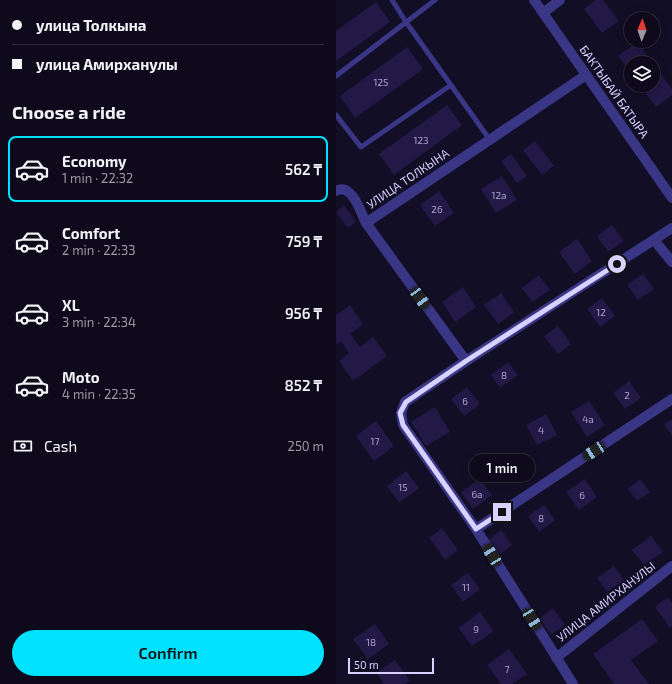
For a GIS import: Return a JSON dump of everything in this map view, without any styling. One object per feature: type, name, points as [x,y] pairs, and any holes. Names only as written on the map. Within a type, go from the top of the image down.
[{"type":"street","name":"БАКТЫБАЙ БАТЫРА","points":[[534,0],[672,198]]},
{"type":"street","points":[[543,13],[560,0]]},
{"type":"street","name":"УЛИЦА ТОЛКЫНА","points":[[466,361],[366,223],[586,75]]},
{"type":"street","points":[[336,191],[344,189],[349,192],[355,199],[366,223]]},
{"type":"street","points":[[572,684],[476,529],[403,425],[400,413],[406,402],[466,361],[672,228]]},
{"type":"street","points":[[654,240],[672,262]]},
{"type":"street","points":[[476,529],[672,399]]},
{"type":"street","name":"УЛИЦА АМИРХАНУЛЫ","points":[[556,658],[672,566]]},
{"type":"lane","points":[[392,0],[490,140]]},
{"type":"lane","points":[[336,76],[435,0]]},
{"type":"lane","points":[[336,115],[361,147],[451,85]]},
{"type":"building","points":[[596,0],[603,0],[619,21],[602,33],[584,9]]},
{"type":"building","points":[[376,2],[390,22],[336,61],[336,31]]},
{"type":"building","points":[[407,47],[423,69],[355,118],[340,96]]},
{"type":"building","points":[[629,48],[642,48],[648,56],[624,56],[624,64],[618,56]]},
{"type":"building","points":[[660,73],[672,89],[672,95],[656,107],[645,92],[660,92]]},
{"type":"building","points":[[447,105],[462,125],[394,175],[379,154]]},
{"type":"building","points":[[535,141],[554,166],[542,175],[523,150]]},
{"type":"building","points":[[511,154],[527,176],[517,183],[501,161]]},
{"type":"building","points":[[502,176],[517,200],[496,213],[481,189]]},
{"type":"building","points":[[439,191],[454,213],[435,226],[420,205]]},
{"type":"building","points":[[344,205],[356,222],[348,228],[336,212]]},
{"type":"building","points":[[612,225],[624,241],[608,252],[597,236]]},
{"type":"building","points":[[577,239],[592,261],[575,274],[559,252]]},
{"type":"building","points":[[643,274],[654,289],[638,300],[627,285]]},
{"type":"building","points":[[539,275],[550,290],[532,302],[522,288]]},
{"type":"building","points":[[463,287],[476,307],[455,322],[442,302]]},
{"type":"building","points":[[501,293],[514,312],[498,324],[484,305]]},
{"type":"building","points":[[602,298],[615,316],[600,327],[587,309]]},
{"type":"building","points":[[350,305],[363,324],[350,334],[360,347],[373,337],[387,356],[353,381],[339,361],[349,353],[341,341],[336,344],[336,315]]},
{"type":"building","points":[[558,326],[571,344],[558,354],[544,336]]},
{"type":"building","points":[[508,362],[518,375],[500,388],[491,375]]},
{"type":"building","points":[[629,381],[641,398],[625,409],[613,393]]},
{"type":"building","points":[[467,387],[480,404],[464,416],[451,399]]},
{"type":"building","points":[[589,401],[605,425],[587,437],[571,412]]},
{"type":"building","points":[[435,407],[450,432],[426,446],[411,422]]},
{"type":"building","points":[[546,414],[557,435],[537,445],[526,425]]},
{"type":"building","points":[[672,419],[672,436],[664,424]]},
{"type":"building","points":[[376,421],[394,446],[374,461],[356,436]]},
{"type":"building","points":[[406,471],[419,488],[399,503],[387,486]]},
{"type":"building","points":[[480,479],[492,495],[473,509],[461,492]]},
{"type":"building","points":[[585,479],[597,497],[579,510],[566,492]]},
{"type":"building","points":[[640,479],[650,492],[637,501],[628,489]]},
{"type":"building","points":[[544,505],[555,520],[539,532],[528,516]]},
{"type":"building","points":[[442,528],[458,550],[445,560],[429,538]]},
{"type":"building","points":[[501,530],[512,545],[499,555],[488,540]]},
{"type":"building","points":[[651,536],[663,552],[644,565],[632,550]]},
{"type":"building","points":[[614,566],[624,580],[607,592],[597,578]]},
{"type":"building","points":[[468,573],[480,589],[463,602],[451,585]]},
{"type":"building","points":[[668,597],[672,603],[672,626],[670,628],[655,607]]},
{"type":"building","points":[[553,608],[565,625],[551,635],[539,619]]},
{"type":"building","points":[[480,612],[494,631],[472,646],[458,628]]},
{"type":"building","points":[[642,619],[658,641],[631,660],[649,684],[614,684],[593,654]]},
{"type":"building","points":[[375,624],[389,644],[368,659],[353,639]]},
{"type":"building","points":[[509,649],[527,674],[512,684],[501,684],[487,665]]},
{"type":"building","points":[[395,660],[410,681],[405,684],[384,684],[376,673]]},
{"type":"route","points":[[502,512],[476,529],[403,425],[400,413],[406,402],[466,361],[617,264]]}]
